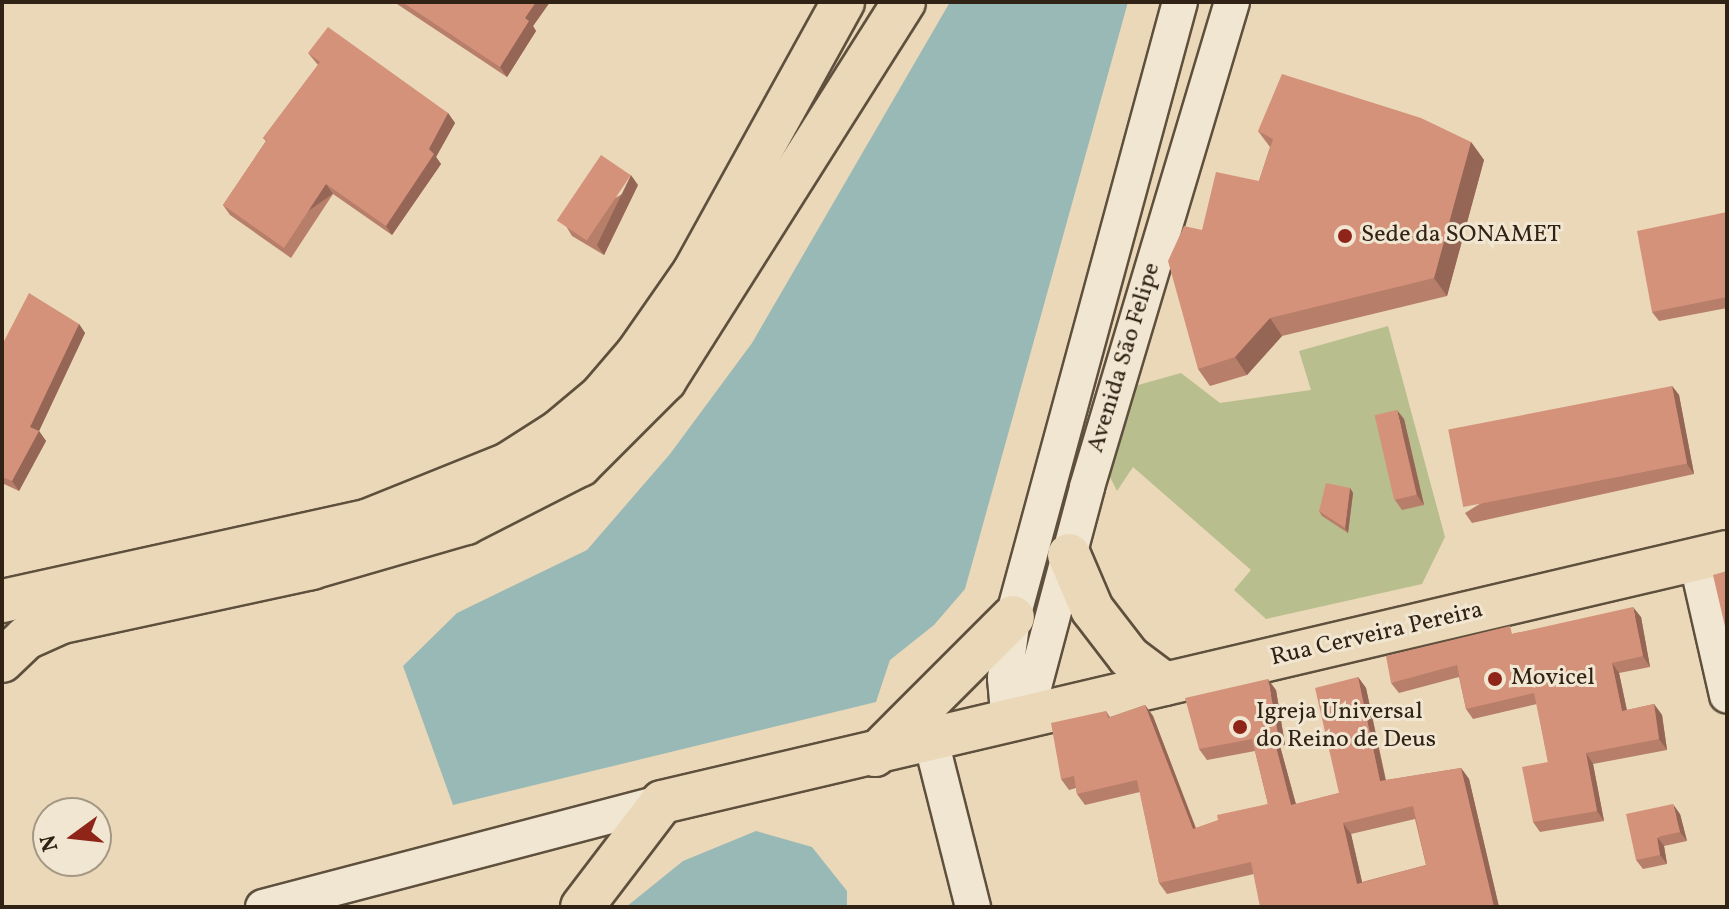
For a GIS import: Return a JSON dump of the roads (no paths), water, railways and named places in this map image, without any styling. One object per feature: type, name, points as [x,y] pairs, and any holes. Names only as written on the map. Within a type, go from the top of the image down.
[{"type":"main road","points":[[2,601],[369,520],[508,464],[558,432],[628,365],[694,272],[843,2]]},
{"type":"main road","points":[[2,661],[26,638],[62,622],[376,551],[466,523],[580,465],[665,380],[904,2]]},
{"type":"main road","points":[[1069,555],[1092,609],[1129,657],[1165,684]]},
{"type":"main road","name":"Rua Cerveira Pereira","points":[[662,802],[870,756],[1712,555]]},
{"type":"main road","points":[[870,756],[1013,617]]},
{"type":"main road","points":[[582,907],[662,802]]},
{"type":"street","name":"Avenida São Felipe","points":[[1022,718],[1007,701],[1005,678],[1013,617],[1180,2]]},
{"type":"street","name":"Avenida São Felipe","points":[[1022,718],[1232,2]]},
{"type":"street","points":[[1712,555],[1727,696]]},
{"type":"street","points":[[931,741],[973,907]]},
{"type":"street","points":[[263,907],[662,802]]},
{"type":"water","points":[[950,2],[1128,2],[965,589],[934,625],[890,660],[876,702],[453,805],[403,666],[457,613],[587,550],[670,454],[752,343]]},
{"type":"water","points":[[756,831],[812,847],[847,891],[847,907],[626,907],[683,861]]},
{"type":"place","name":"Sede da SONAMET","points":[[1345,236]]},
{"type":"place","name":"Movicel","points":[[1495,679]]},
{"type":"place","name":"Igreja Universal do Reino de Deus","points":[[1240,727]]}]
